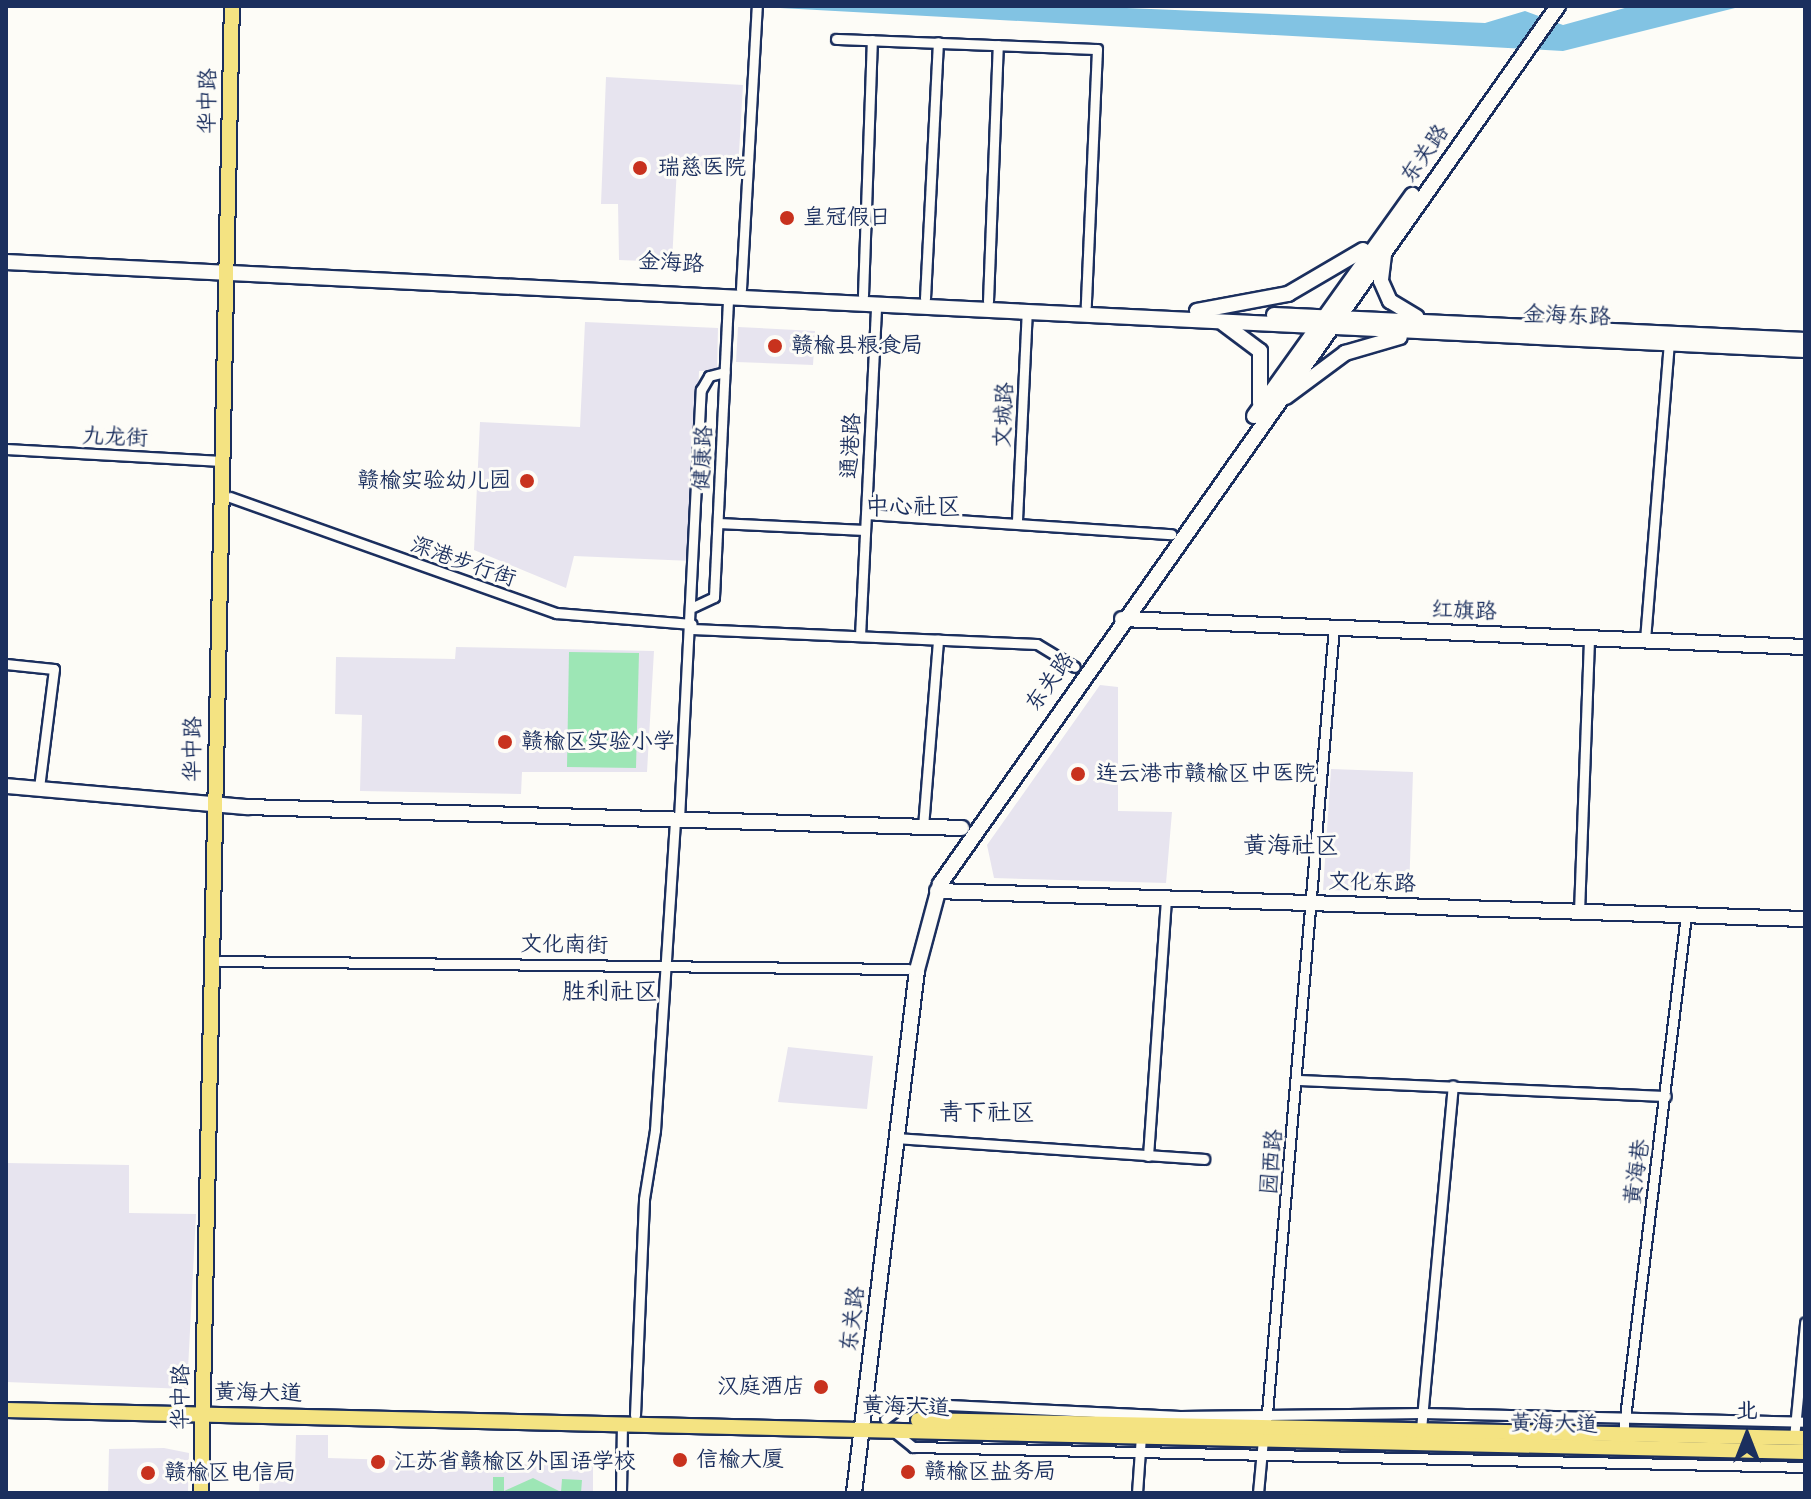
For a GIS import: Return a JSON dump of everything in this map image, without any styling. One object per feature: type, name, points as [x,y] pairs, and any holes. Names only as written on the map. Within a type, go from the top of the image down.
[{"type":"main road","name":"华中路","points":[[201,1493],[207,1410],[220,961],[219,804],[230,497],[232,6]]},
{"type":"main road","name":"华中路","points":[[210,1493],[207,1410],[219,804],[222,461],[242,6]]},
{"type":"main road","name":"东关路","points":[[1384,241],[1547,6]]},
{"type":"main road","name":"东关路","points":[[844,1493],[858,1423],[922,940],[937,891],[1324,322],[1558,6]]},
{"type":"main road","points":[[1197,311],[1288,294],[1319,281],[1384,241]]},
{"type":"main road","points":[[1384,241],[1381,281],[1390,301],[1426,327]]},
{"type":"main road","name":"金海路","points":[[6,253],[728,298],[1217,321],[1324,322]]},
{"type":"main road","name":"金海路","points":[[6,262],[741,289],[1197,311],[1324,322]]},
{"type":"main road","points":[[1217,321],[1248,335],[1260,351],[1262,413]]},
{"type":"main road","name":"金海东路","points":[[1324,322],[1805,340]]},
{"type":"main road","points":[[1262,413],[1345,353],[1426,327]]},
{"type":"main road","name":"金海东路","points":[[1426,327],[1805,350]]},
{"type":"main road","name":"东关路","points":[[854,1493],[858,1423],[908,969],[928,887],[962,828],[1075,667],[1262,413]]},
{"type":"main road","name":"红旗路","points":[[1122,619],[1805,647]]},
{"type":"main road","points":[[6,786],[219,804],[962,828]]},
{"type":"main road","name":"文化东路","points":[[937,891],[1805,919]]},
{"type":"main road","name":"黄海大道","points":[[6,1401],[207,1410]]},
{"type":"main road","name":"黄海大道","points":[[6,1410],[207,1410],[858,1423],[1141,1436],[1265,1425],[1805,1452]]},
{"type":"main road","name":"黄海大道","points":[[887,1424],[1265,1425],[1799,1438]]},
{"type":"street","points":[[741,289],[757,6]]},
{"type":"street","points":[[836,39],[1097,49],[1086,306]]},
{"type":"street","points":[[863,295],[872,40]]},
{"type":"street","points":[[925,298],[938,42]]},
{"type":"street","points":[[988,301],[998,45]]},
{"type":"street","name":"健康路","points":[[693,607],[714,597],[728,298]]},
{"type":"street","name":"通港路","points":[[860,636],[876,305]]},
{"type":"street","name":"文城路","points":[[1017,520],[1027,311]]},
{"type":"street","points":[[1645,640],[1669,343]]},
{"type":"street","points":[[621,1493],[692,627],[701,390],[709,376],[725,372]]},
{"type":"street","name":"九龙街","points":[[6,449],[222,461]]},
{"type":"street","name":"深港步行街","points":[[230,497],[556,613],[692,627],[1045,645],[1075,667]]},
{"type":"street","points":[[866,514],[1017,520],[1171,534]]},
{"type":"street","points":[[718,523],[865,530]]},
{"type":"street","name":"园西路","points":[[1258,1493],[1298,1080],[1334,627]]},
{"type":"street","points":[[1579,912],[1589,638]]},
{"type":"street","points":[[923,827],[938,640]]},
{"type":"street","points":[[6,664],[54,669],[39,788]]},
{"type":"street","points":[[1148,1156],[1166,898]]},
{"type":"street","name":"黄海巷","points":[[1623,1434],[1686,915]]},
{"type":"street","name":"文化南街","points":[[220,961],[908,969]]},
{"type":"street","points":[[1298,1080],[1666,1096]]},
{"type":"street","points":[[1421,1429],[1453,1085]]},
{"type":"street","points":[[896,1138],[1204,1159]]},
{"type":"street","points":[[1799,1438],[1805,1323]]},
{"type":"street","points":[[1265,1425],[1422,1413],[1800,1422]]},
{"type":"street","points":[[887,1424],[913,1447],[1805,1467]]},
{"type":"street","points":[[1137,1493],[1141,1436]]},
{"type":"shaded area","name":"瑞慈医院","points":[[606,77],[743,85],[738,170],[677,167],[672,262],[619,260],[618,204],[601,204]]},
{"type":"shaded area","points":[[585,322],[718,328],[717,371],[699,371],[692,561],[574,556],[566,588],[474,550],[480,422],[580,427]]},
{"type":"shaded area","name":"赣榆县粮食局","points":[[738,327],[815,331],[813,365],[736,362]]},
{"type":"shaded area","name":"赣榆区实验小学","points":[[456,647],[654,651],[647,772],[522,772],[521,794],[360,791],[362,715],[335,714],[336,657],[455,659]]},
{"type":"shaded area","name":"连云港市赣榆区中医院","points":[[1100,685],[1118,687],[1118,811],[1172,812],[1166,883],[994,878],[987,845]]},
{"type":"shaded area","points":[[1331,769],[1413,772],[1409,892],[1323,890]]},
{"type":"shaded area","points":[[788,1047],[873,1056],[867,1109],[778,1102]]},
{"type":"shaded area","points":[[6,1163],[129,1165],[129,1213],[196,1214],[187,1389],[6,1382]]},
{"type":"shaded area","name":"江苏省赣榆区外国语学校","points":[[296,1435],[328,1435],[328,1458],[593,1466],[593,1493],[259,1493],[260,1470],[295,1470]]},
{"type":"shaded area","name":"赣榆区电信局","points":[[164,1448],[189,1453],[188,1493],[108,1493],[109,1449]]},
{"type":"green space","points":[[569,652],[639,653],[636,768],[567,767]]},
{"type":"green space","points":[[493,1477],[504,1477],[504,1491],[533,1478],[561,1492],[562,1479],[582,1480],[581,1493],[493,1493]]},
{"type":"water","points":[[746,6],[1078,6],[1485,23],[1525,11],[1563,25],[1632,6],[1743,6],[1563,51]]},
{"type":"place","name":"瑞慈医院","points":[[640,168]]},
{"type":"place","name":"皇冠假日","points":[[787,218]]},
{"type":"place","name":"赣榆县粮食局","points":[[775,346]]},
{"type":"place","name":"赣榆实验幼儿园","points":[[527,481]]},
{"type":"place","name":"赣榆区实验小学","points":[[505,742]]},
{"type":"place","name":"连云港市赣榆区中医院","points":[[1078,774]]},
{"type":"place","name":"汉庭酒店","points":[[821,1387]]},
{"type":"place","name":"信榆大厦","points":[[680,1460]]},
{"type":"place","name":"江苏省赣榆区外国语学校","points":[[378,1462]]},
{"type":"place","name":"赣榆区盐务局","points":[[908,1472]]},
{"type":"place","name":"赣榆区电信局","points":[[148,1473]]},
{"type":"district","name":"中心社区","points":[[913,507]]},
{"type":"district","name":"黄海社区","points":[[1291,846]]},
{"type":"district","name":"胜利社区","points":[[610,992]]},
{"type":"district","name":"青下社区","points":[[987,1113]]}]
